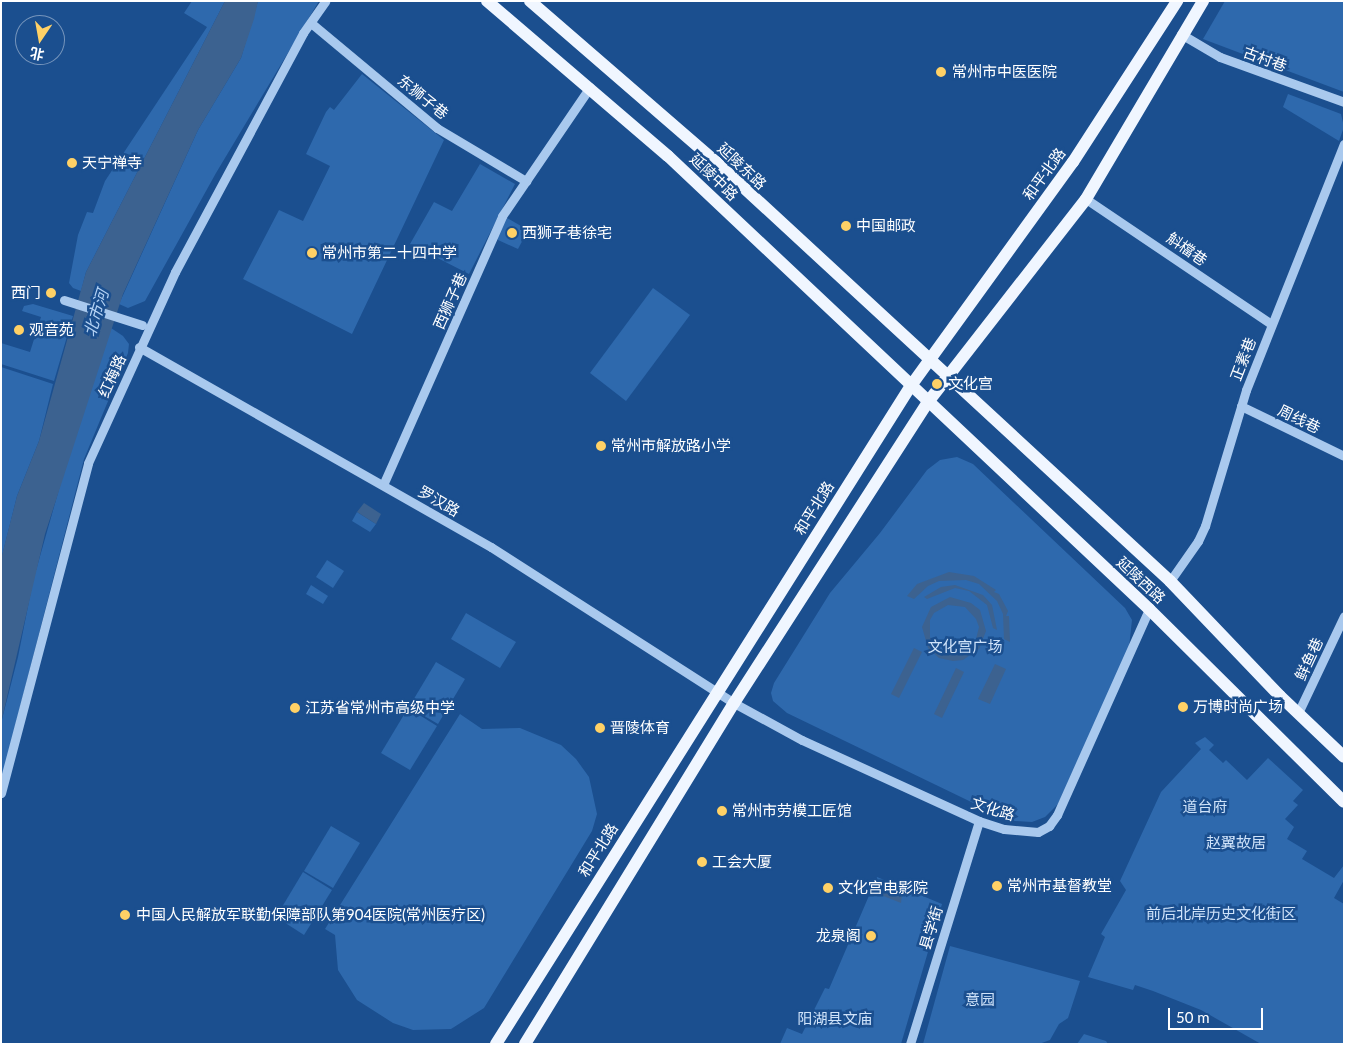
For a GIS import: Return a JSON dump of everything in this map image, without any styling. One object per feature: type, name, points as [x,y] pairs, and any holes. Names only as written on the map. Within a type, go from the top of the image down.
[{"type":"main road","name":"延陵中路","points":[[487,1],[590,87],[668,156],[910,387]]},
{"type":"main road","name":"延陵东路","points":[[530,1],[716,162],[928,360]]},
{"type":"main road","name":"和平北路","points":[[496,1044],[716,691],[910,387],[1073,162],[1177,1]]},
{"type":"main road","points":[[525,1044],[734,703],[928,402],[1086,199],[1202,1]]},
{"type":"main road","name":"延陵西路","points":[[928,360],[946,378],[983,408],[1170,581],[1298,713],[1344,757]]},
{"type":"main road","name":"延陵西路","points":[[910,387],[1148,609],[1344,802]]},
{"type":"street","name":"红梅路","points":[[1,793],[88,463],[139,347],[175,272],[311,22],[325,1]]},
{"type":"street","name":"东狮子巷","points":[[311,22],[437,128],[526,181]]},
{"type":"street","name":"古村巷","points":[[1181,34],[1220,57],[1344,102]]},
{"type":"street","name":"西狮子巷","points":[[383,485],[502,216],[590,87]]},
{"type":"street","name":"正素巷","points":[[1170,581],[1198,542],[1205,526],[1242,406],[1271,324],[1344,144]]},
{"type":"street","name":"斛檔巷","points":[[1086,199],[1271,324]]},
{"type":"street","points":[[64,300],[142,325]]},
{"type":"street","name":"罗汉路","points":[[139,347],[491,547],[716,691]]},
{"type":"street","name":"周线巷","points":[[1242,406],[1344,456]]},
{"type":"street","name":"文化路","points":[[716,691],[734,703],[802,740],[979,821],[1004,830],[1038,832],[1049,826],[1057,815],[1148,609]]},
{"type":"street","name":"鲜鱼巷","points":[[1298,713],[1344,616]]},
{"type":"street","name":"县学街","points":[[910,1044],[979,821]]},
{"type":"green space","points":[[192,1],[225,1],[86,272],[81,291],[73,288],[69,283],[78,235],[87,212],[93,213],[105,181],[207,27],[184,13]]},
{"type":"green space","points":[[258,1],[319,1],[216,173],[145,301],[128,308],[119,304],[198,130],[241,58]]},
{"type":"green space","points":[[1225,1],[1344,1],[1344,92],[1203,39]]},
{"type":"green space","points":[[362,74],[444,140],[352,334],[243,279],[279,210],[303,221],[330,166],[306,154],[326,112],[330,107],[334,110]]},
{"type":"green space","points":[[1288,94],[1341,114],[1344,127],[1339,141],[1283,107]]},
{"type":"green space","points":[[480,164],[515,184],[469,274],[410,244],[434,202],[452,211]]},
{"type":"green space","name":"西狮子巷徐宅","points":[[507,218],[528,230],[518,249],[498,240],[496,236]]},
{"type":"green space","points":[[653,288],[690,315],[626,401],[590,373]]},
{"type":"green space","points":[[33,304],[73,316],[54,381],[1,364],[1,343],[30,352],[41,317],[22,311],[24,306]]},
{"type":"green space","points":[[111,328],[123,336],[129,344],[128,353],[84,459],[1,781],[1,723],[18,657],[33,581],[71,447]]},
{"type":"green space","points":[[1,367],[53,384],[39,441],[17,496],[1,560]]},
{"type":"green space","name":"文化宫广场","points":[[957,457],[973,464],[1125,608],[1132,620],[1129,647],[1058,804],[1045,817],[1032,822],[1015,821],[994,813],[787,713],[773,701],[771,693],[774,683],[830,593],[880,533],[927,470],[940,460]]},
{"type":"green space","points":[[357,512],[376,524],[370,532],[352,521]]},
{"type":"green space","points":[[327,560],[344,571],[333,588],[316,577]]},
{"type":"green space","points":[[311,585],[328,596],[323,604],[306,594]]},
{"type":"green space","points":[[466,613],[516,642],[500,668],[451,639]]},
{"type":"green space","points":[[436,662],[465,679],[438,724],[409,707]]},
{"type":"green space","points":[[408,708],[437,726],[410,770],[381,753]]},
{"type":"green space","points":[[460,714],[482,729],[520,728],[561,745],[576,759],[589,777],[597,814],[592,831],[484,1008],[451,1029],[413,1030],[393,1023],[357,1000],[338,970],[335,935],[325,929]]},
{"type":"green space","name":"前后北岸历史文化街区","points":[[1205,737],[1214,745],[1209,750],[1223,763],[1226,760],[1247,780],[1268,758],[1303,790],[1293,801],[1298,805],[1285,819],[1294,827],[1287,839],[1307,851],[1302,859],[1334,878],[1344,865],[1344,880],[1334,898],[1344,904],[1344,1044],[1261,1044],[1201,1010],[1153,991],[1135,985],[1133,990],[1088,977],[1105,937],[1101,934],[1126,890],[1120,881],[1161,792],[1201,749],[1195,743]]},
{"type":"green space","points":[[331,826],[360,843],[333,888],[304,871]]},
{"type":"green space","points":[[303,872],[332,890],[304,935],[276,917]]},
{"type":"green space","name":"阳湖县文庙","points":[[877,877],[942,904],[901,1044],[780,1044],[787,1028],[802,1034],[825,988],[829,989]]},
{"type":"green space","name":"意园","points":[[950,946],[1080,981],[1068,1018],[1059,1024],[1050,1040],[1039,1044],[923,1044]]},
{"type":"green space","points":[[1084,1034],[1106,1041],[1108,1044],[1077,1044]]},
{"type":"water","name":"北市河","points":[[225,1],[258,1],[254,19],[241,58],[198,130],[123,294],[45,534],[1,723],[1,559],[17,496],[39,441],[86,272]]},
{"type":"water","points":[[364,503],[381,514],[376,524],[357,512]]},
{"type":"water","points":[[949,572],[974,576],[996,590],[994,592],[999,594],[1008,611],[1006,616],[1009,616],[1010,642],[1004,639],[1003,614],[997,601],[979,584],[966,580],[939,581],[928,586],[914,599],[907,596],[917,584]]},
{"type":"water","points":[[955,585],[983,595],[992,605],[997,630],[993,628],[987,605],[969,591],[955,588],[927,599],[924,597],[941,587]]},
{"type":"water","points":[[950,597],[971,603],[980,610],[986,631],[979,649],[963,660],[953,661],[939,658],[928,648],[922,627],[931,607]],"holes":[[[948,605],[965,607],[976,619],[979,627],[975,643],[963,653],[955,655],[939,650],[930,637],[930,620],[934,613]]]},
{"type":"water","points":[[914,648],[922,652],[899,698],[891,694]]},
{"type":"water","points":[[995,664],[1006,669],[990,704],[978,699]]},
{"type":"water","points":[[956,668],[964,672],[942,718],[934,714]]},
{"type":"water","points":[[891,885],[902,894],[901,903],[876,893],[883,886]]},
{"type":"place","name":"常州市中医医院","points":[[941,72]]},
{"type":"place","name":"天宁禅寺","points":[[72,163]]},
{"type":"place","name":"中国邮政","points":[[846,226]]},
{"type":"place","name":"西狮子巷徐宅","points":[[512,233]]},
{"type":"place","name":"常州市第二十四中学","points":[[312,253]]},
{"type":"place","name":"西门","points":[[51,293]]},
{"type":"place","name":"观音苑","points":[[19,330]]},
{"type":"place","name":"文化宫","points":[[937,384]]},
{"type":"place","name":"常州市解放路小学","points":[[601,446]]},
{"type":"place","name":"万博时尚广场","points":[[1183,707]]},
{"type":"place","name":"江苏省常州市高级中学","points":[[295,708]]},
{"type":"place","name":"晋陵体育","points":[[600,728]]},
{"type":"place","name":"常州市劳模工匠馆","points":[[722,811]]},
{"type":"place","name":"工会大厦","points":[[702,862]]},
{"type":"place","name":"常州市基督教堂","points":[[997,886]]},
{"type":"place","name":"文化宫电影院","points":[[828,888]]},
{"type":"place","name":"中国人民解放军联勤保障部队第904医院(常州医疗区)","points":[[125,915]]},
{"type":"place","name":"龙泉阁","points":[[871,936]]},
{"type":"park label","name":"道台府","points":[[1205,807]]},
{"type":"park label","name":"赵翼故居","points":[[1236,843]]}]
